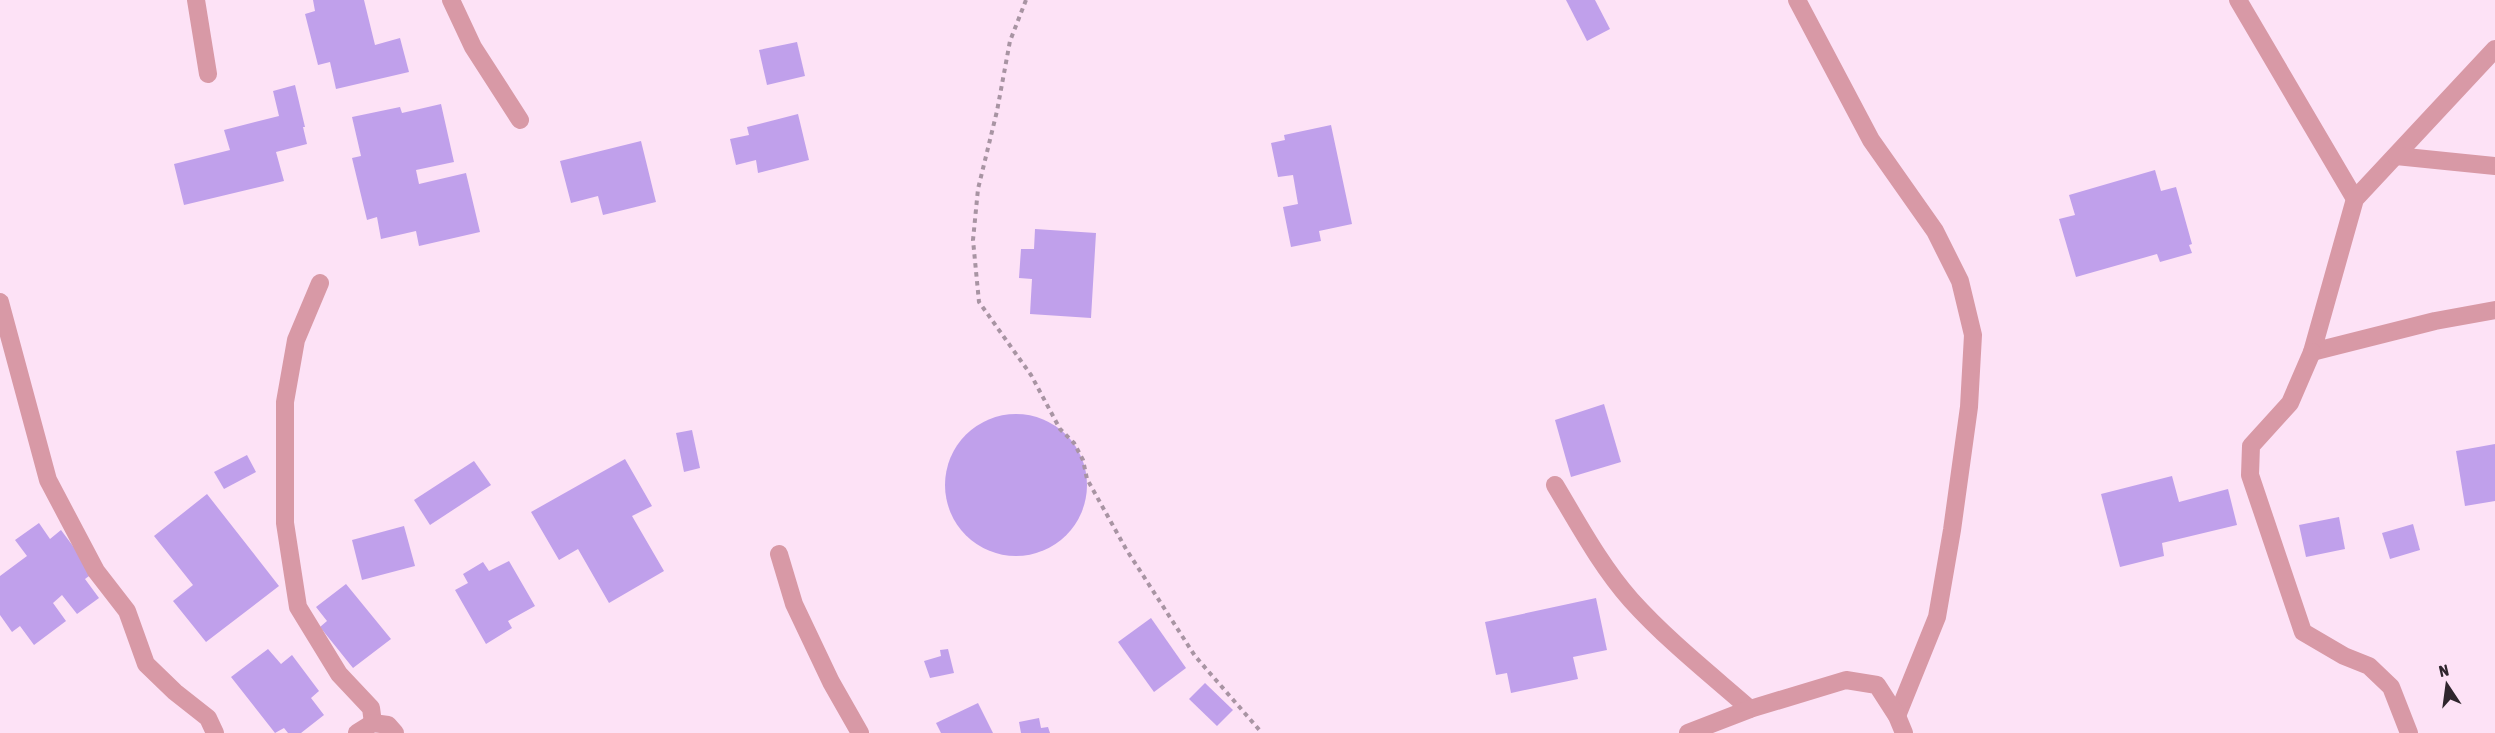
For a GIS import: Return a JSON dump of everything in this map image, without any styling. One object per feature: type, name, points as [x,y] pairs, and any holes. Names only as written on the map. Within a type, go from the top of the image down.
[{"type":"street","points":[[196,0],[208,74]]},
{"type":"street","points":[[451,0],[472,47],[520,120]]},
{"type":"street","points":[[1797,0],[1871,140],[1935,231],[1960,282],[1973,335],[1969,407],[1937,617],[1901,725]]},
{"type":"street","points":[[2238,0],[2355,199]]},
{"type":"street","points":[[2409,733],[2391,687],[2369,666],[2344,656],[2303,632],[2250,474],[2251,446],[2290,403],[2312,352],[2355,199],[2495,50]]},
{"type":"street","points":[[2396,156],[2495,166]]},
{"type":"street","points":[[320,283],[296,340],[285,402],[285,523],[298,607],[339,674],[371,708],[373,723]]},
{"type":"street","points":[[0,302],[48,480],[96,571],[128,611],[146,664],[175,692],[208,718],[215,733]]},
{"type":"street","points":[[2312,352],[2435,321],[2495,310]]},
{"type":"street","points":[[1556,485],[1597,556],[1631,600],[1750,709]]},
{"type":"street","points":[[779,554],[794,604],[831,682],[860,733]]},
{"type":"street","points":[[1688,733],[1750,709],[1846,680],[1877,685],[1901,725]]},
{"type":"street","points":[[357,733],[373,723],[388,725],[394,733]]},
{"type":"path","points":[[1026,0],[1010,41],[997,111],[978,189],[973,240],[979,302],[1031,375],[1060,429],[1074,443],[1083,460],[1087,479],[1126,549],[1195,656],[1262,733]]},
{"type":"building","points":[[313,0],[364,0],[375,45],[400,38],[409,72],[336,89],[330,62],[318,65],[305,14],[315,11]]},
{"type":"building","points":[[1566,0],[1595,0],[1610,29],[1587,41]]},
{"type":"building","points":[[797,42],[805,76],[767,85],[759,50]]},
{"type":"building","points":[[295,85],[307,144],[276,152],[284,181],[184,205],[174,164],[230,150],[224,130],[279,116],[273,91]]},
{"type":"building","points":[[441,104],[454,162],[416,170],[419,184],[466,173],[480,232],[419,246],[416,231],[381,239],[377,217],[367,220],[352,158],[361,156],[352,117],[400,107],[402,113]]},
{"type":"building","points":[[798,114],[809,160],[758,173],[756,160],[736,165],[730,139],[749,135],[747,127]]},
{"type":"building","points":[[1331,125],[1352,224],[1319,231],[1321,241],[1291,247],[1283,207],[1298,204],[1293,175],[1278,177],[1271,143],[1285,140],[1284,135]]},
{"type":"building","points":[[641,141],[656,202],[603,215],[598,196],[571,203],[560,161]]},
{"type":"building","points":[[2155,170],[2161,191],[2176,187],[2192,244],[2189,245],[2192,253],[2160,262],[2157,254],[2076,277],[2059,219],[2075,215],[2069,195]]},
{"type":"building","points":[[1035,229],[1096,233],[1091,318],[1030,314],[1032,279],[1019,278],[1021,249],[1034,249]]},
{"type":"building","points":[[1604,404],[1621,462],[1571,477],[1555,420]]},
{"type":"building","points":[[1016,414],[1043,419],[1066,435],[1082,458],[1087,485],[1082,512],[1066,535],[1043,551],[1016,556],[989,551],[966,535],[950,512],[945,485],[950,458],[966,435],[989,419]]},
{"type":"building","points":[[692,430],[700,468],[684,472],[676,433]]},
{"type":"building","points":[[2495,444],[2495,501],[2465,506],[2456,451]]},
{"type":"building","points":[[247,455],[256,472],[224,489],[214,472]]},
{"type":"building","points":[[625,459],[652,506],[632,516],[664,571],[609,603],[578,549],[559,560],[531,512]]},
{"type":"building","points":[[474,461],[491,485],[430,525],[414,500]]},
{"type":"building","points":[[2172,476],[2179,502],[2228,489],[2237,525],[2162,543],[2164,556],[2120,567],[2101,494]]},
{"type":"building","points":[[207,494],[279,586],[206,642],[173,601],[193,585],[154,536]]},
{"type":"building","points":[[2339,517],[2345,549],[2306,557],[2299,525]]},
{"type":"building","points":[[39,523],[50,539],[61,530],[93,573],[85,579],[99,598],[77,614],[62,595],[53,603],[66,621],[34,645],[20,626],[12,632],[0,615],[0,576],[27,556],[15,540]]},
{"type":"building","points":[[2413,524],[2420,550],[2390,559],[2382,533]]},
{"type":"building","points":[[404,526],[415,566],[362,580],[352,540]]},
{"type":"building","points":[[509,561],[535,606],[508,621],[512,628],[486,644],[455,590],[468,583],[463,574],[483,562],[489,571]]},
{"type":"building","points":[[346,584],[391,639],[353,668],[320,627],[327,621],[316,607]]},
{"type":"building","points":[[1596,598],[1607,650],[1573,657],[1578,679],[1511,693],[1507,673],[1496,675],[1485,622]]},
{"type":"building","points":[[1151,618],[1186,668],[1154,692],[1118,642]]},
{"type":"building","points":[[268,649],[281,664],[292,655],[319,691],[311,698],[324,715],[301,733],[288,733],[284,728],[275,733],[231,677]]},
{"type":"building","points":[[948,649],[954,673],[930,678],[924,661],[941,656],[940,650]]},
{"type":"building","points":[[1205,683],[1233,710],[1217,726],[1189,699]]},
{"type":"building","points":[[978,703],[993,733],[941,733],[936,723]]},
{"type":"building","points":[[1039,718],[1041,728],[1048,727],[1050,733],[1021,733],[1019,722]]}]
